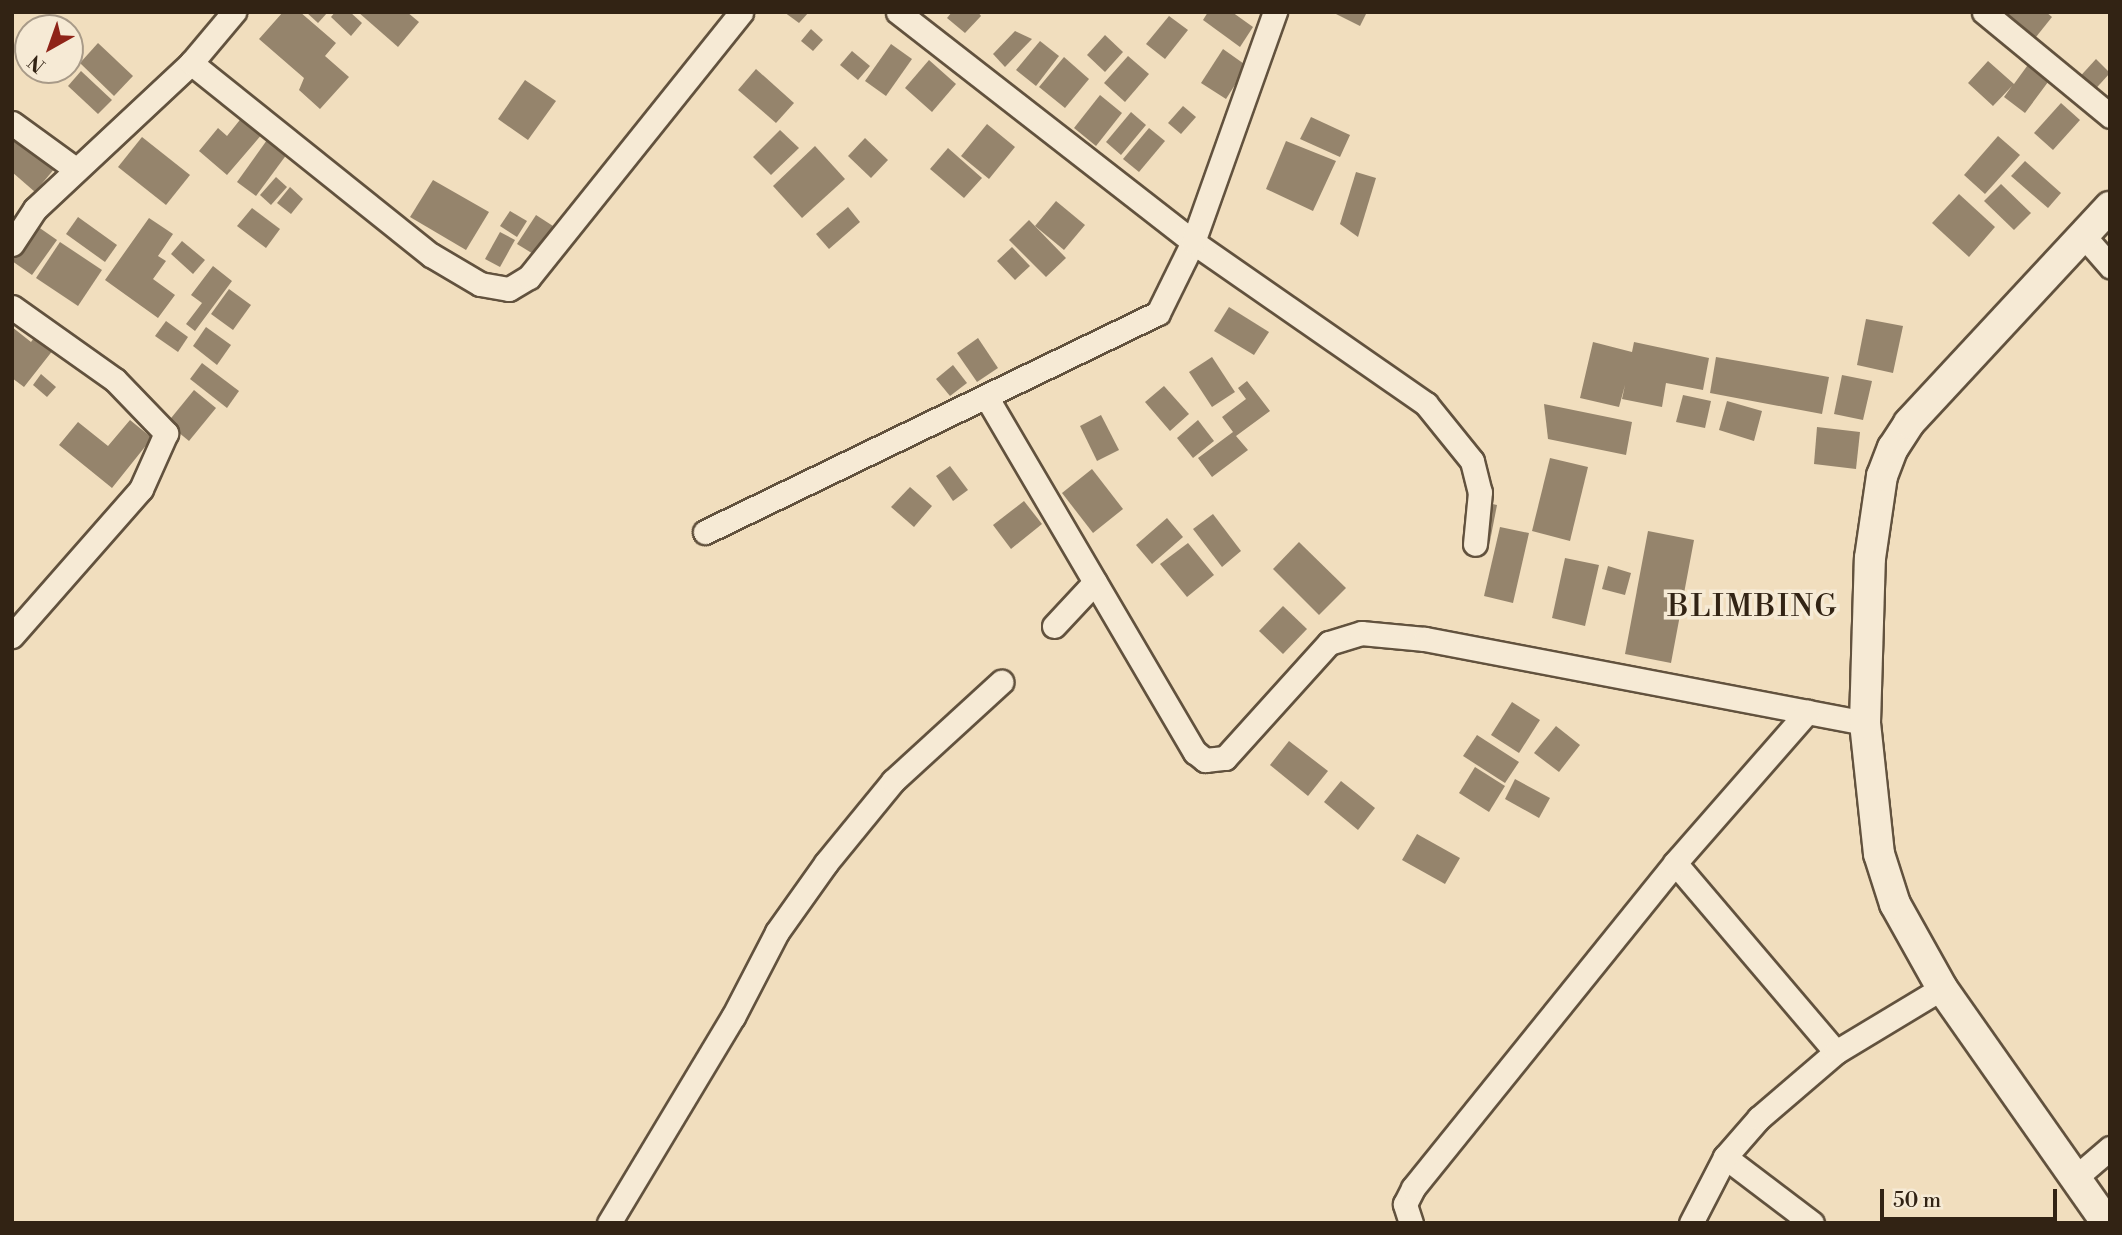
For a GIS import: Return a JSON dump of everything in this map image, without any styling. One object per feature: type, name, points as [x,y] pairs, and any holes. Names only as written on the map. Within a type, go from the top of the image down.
[{"type":"street","points":[[12,244],[35,209],[74,168],[191,63],[234,12]]},
{"type":"street","points":[[191,63],[431,255],[480,284],[509,289],[529,277],[741,12]]},
{"type":"street","points":[[898,12],[1193,242],[1426,404],[1472,461],[1480,492],[1475,544]]},
{"type":"street","points":[[705,531],[1147,323],[1158,313],[1193,242],[1275,12]]},
{"type":"street","points":[[1984,12],[2110,116]]},
{"type":"street","points":[[12,123],[74,168]]},
{"type":"street","points":[[2107,1223],[1942,988],[1895,904],[1879,854],[1865,723],[1870,558],[1882,475],[1893,448],[1909,423],[2082,234],[2110,207]]},
{"type":"street","points":[[2082,234],[2110,266]]},
{"type":"street","points":[[12,307],[115,380],[166,433],[141,489],[12,636]]},
{"type":"street","points":[[987,398],[1195,752],[1215,762],[1243,740],[1329,643],[1362,633],[1425,639],[1865,723]]},
{"type":"street","points":[[1054,626],[1095,582]]},
{"type":"street","points":[[609,1223],[733,1017],[777,932],[826,863],[893,781],[1001,682]]},
{"type":"street","points":[[1411,1223],[1405,1203],[1413,1188],[1675,863],[1807,712]]},
{"type":"street","points":[[1675,863],[1836,1052]]},
{"type":"street","points":[[1691,1223],[1725,1157],[1759,1118],[1836,1052],[1942,988]]},
{"type":"street","points":[[2075,1178],[2110,1148]]},
{"type":"street","points":[[1725,1157],[1812,1223]]},
{"type":"building","points":[[283,12],[300,12],[336,43],[325,56],[349,77],[320,109],[299,90],[304,78],[259,39]]},
{"type":"building","points":[[306,12],[328,12],[318,23]]},
{"type":"building","points":[[335,12],[350,12],[362,23],[351,36],[331,17]]},
{"type":"building","points":[[358,12],[407,12],[419,22],[398,47]]},
{"type":"building","points":[[784,12],[809,12],[799,23]]},
{"type":"building","points":[[952,12],[978,12],[981,16],[965,33],[947,18]]},
{"type":"building","points":[[1208,12],[1232,12],[1253,27],[1240,47],[1203,20]]},
{"type":"building","points":[[1332,12],[1367,12],[1360,26]]},
{"type":"building","points":[[1996,12],[2046,12],[2052,17],[2032,42]]},
{"type":"building","points":[[1169,16],[1188,30],[1165,59],[1146,44]]},
{"type":"building","points":[[811,29],[823,40],[813,51],[801,41]]},
{"type":"building","points":[[1015,31],[1032,39],[1005,67],[993,54]]},
{"type":"building","points":[[1105,35],[1123,52],[1105,72],[1087,55]]},
{"type":"building","points":[[1040,41],[1059,56],[1036,86],[1016,70]]},
{"type":"building","points":[[98,43],[133,76],[114,96],[84,67],[84,59]]},
{"type":"building","points":[[891,44],[912,59],[886,96],[865,81]]},
{"type":"building","points":[[1223,49],[1247,66],[1226,99],[1201,83]]},
{"type":"building","points":[[852,51],[870,66],[858,80],[840,65]]},
{"type":"building","points":[[1128,56],[1149,74],[1125,102],[1104,83]]},
{"type":"building","points":[[1064,57],[1089,79],[1065,108],[1039,87]]},
{"type":"building","points":[[2096,59],[2110,73],[2090,95],[2075,82]]},
{"type":"building","points":[[929,60],[956,84],[932,112],[905,88]]},
{"type":"building","points":[[1988,61],[2014,84],[2030,62],[2051,78],[2025,113],[2004,97],[2012,86],[1993,106],[1968,83]]},
{"type":"building","points":[[756,69],[794,103],[776,123],[738,90]]},
{"type":"building","points":[[84,74],[112,100],[98,114],[68,86],[84,84]]},
{"type":"building","points":[[525,80],[556,101],[528,140],[498,119]]},
{"type":"building","points":[[1100,95],[1122,113],[1096,146],[1074,128]]},
{"type":"building","points":[[2061,103],[2080,120],[2053,150],[2034,133]]},
{"type":"building","points":[[1183,106],[1196,117],[1181,134],[1168,123]]},
{"type":"building","points":[[1131,112],[1146,125],[1121,155],[1106,142]]},
{"type":"building","points":[[243,116],[263,133],[227,175],[199,151],[218,128],[227,136]]},
{"type":"building","points":[[1311,117],[1350,135],[1340,157],[1300,139]]},
{"type":"building","points":[[987,124],[1015,147],[989,179],[961,156]]},
{"type":"building","points":[[1149,128],[1165,141],[1139,172],[1123,159]]},
{"type":"building","points":[[780,130],[799,148],[771,175],[753,157]]},
{"type":"building","points":[[12,135],[55,168],[35,192],[12,172]]},
{"type":"building","points":[[1998,136],[2020,155],[1985,194],[1964,175]]},
{"type":"building","points":[[142,137],[190,175],[166,205],[118,167]]},
{"type":"building","points":[[865,138],[888,160],[871,178],[848,156]]},
{"type":"building","points":[[267,140],[287,154],[256,196],[237,182]]},
{"type":"building","points":[[1286,141],[1336,161],[1313,211],[1266,189]]},
{"type":"building","points":[[815,146],[845,179],[802,218],[773,186]]},
{"type":"building","points":[[948,148],[982,178],[964,198],[930,169]]},
{"type":"building","points":[[2025,161],[2061,193],[2048,208],[2011,176]]},
{"type":"building","points":[[1356,172],[1376,178],[1358,237],[1340,224]]},
{"type":"building","points":[[276,177],[287,187],[271,205],[260,195]]},
{"type":"building","points":[[433,180],[489,212],[466,250],[410,217]]},
{"type":"building","points":[[2001,184],[2031,213],[2014,230],[1984,201]]},
{"type":"building","points":[[290,187],[303,199],[291,214],[277,203]]},
{"type":"building","points":[[1959,194],[1995,227],[1969,257],[1932,223]]},
{"type":"building","points":[[1056,201],[1085,225],[1064,250],[1035,226]]},
{"type":"building","points":[[848,207],[860,222],[829,249],[816,234]]},
{"type":"building","points":[[252,208],[280,229],[266,248],[237,226]]},
{"type":"building","points":[[510,211],[527,221],[517,237],[500,226]]},
{"type":"building","points":[[536,215],[553,226],[535,255],[517,244]]},
{"type":"building","points":[[78,217],[117,245],[105,262],[66,234]]},
{"type":"building","points":[[149,218],[173,234],[158,256],[166,261],[153,279],[175,295],[158,318],[105,280]]},
{"type":"building","points":[[1029,220],[1066,258],[1046,277],[1009,240]]},
{"type":"building","points":[[34,224],[57,240],[32,275],[12,261],[12,255]]},
{"type":"building","points":[[500,232],[515,240],[500,267],[485,259]]},
{"type":"building","points":[[182,241],[205,260],[193,274],[171,254]]},
{"type":"building","points":[[60,242],[102,270],[78,306],[36,278]]},
{"type":"building","points":[[1012,247],[1030,266],[1015,280],[997,261]]},
{"type":"building","points":[[213,266],[232,281],[195,331],[186,324],[202,303],[191,295]]},
{"type":"building","points":[[229,289],[251,305],[233,330],[211,314]]},
{"type":"building","points":[[1229,307],[1269,332],[1254,355],[1214,331]]},
{"type":"building","points":[[1866,319],[1903,326],[1893,373],[1857,365]]},
{"type":"building","points":[[166,321],[188,337],[178,352],[155,336]]},
{"type":"building","points":[[12,327],[31,342],[39,331],[57,345],[24,387],[12,378]]},
{"type":"building","points":[[206,327],[231,345],[217,365],[193,346]]},
{"type":"building","points":[[978,338],[998,368],[977,382],[957,353]]},
{"type":"building","points":[[1593,342],[1632,352],[1634,342],[1709,358],[1703,390],[1666,383],[1662,407],[1622,399],[1625,385],[1619,407],[1580,398]]},
{"type":"building","points":[[1212,357],[1235,392],[1212,407],[1189,372]]},
{"type":"building","points":[[1716,357],[1829,377],[1822,414],[1710,393]]},
{"type":"building","points":[[202,363],[239,391],[227,408],[190,379]]},
{"type":"building","points":[[953,365],[967,383],[950,396],[936,379]]},
{"type":"building","points":[[41,374],[56,387],[47,397],[33,385]]},
{"type":"building","points":[[1842,375],[1872,381],[1863,420],[1834,414]]},
{"type":"building","points":[[1247,381],[1270,411],[1236,436],[1248,450],[1212,477],[1198,458],[1233,432],[1222,417],[1246,399],[1238,388]]},
{"type":"building","points":[[1164,386],[1189,414],[1170,431],[1145,402]]},
{"type":"building","points":[[194,390],[216,408],[189,441],[167,423]]},
{"type":"building","points":[[1683,395],[1711,401],[1705,428],[1676,422]]},
{"type":"building","points":[[1727,401],[1762,411],[1754,441],[1719,430]]},
{"type":"building","points":[[1544,404],[1632,422],[1626,455],[1548,439]]},
{"type":"building","points":[[1101,415],[1119,450],[1097,461],[1080,426]]},
{"type":"building","points":[[130,420],[152,438],[112,488],[59,445],[78,422],[108,446]]},
{"type":"building","points":[[1198,420],[1214,441],[1193,458],[1177,438]]},
{"type":"building","points":[[1817,427],[1860,432],[1856,469],[1814,464]]},
{"type":"building","points":[[1550,458],[1588,467],[1570,541],[1532,531]]},
{"type":"building","points":[[950,466],[968,490],[953,501],[936,476]]},
{"type":"building","points":[[1092,469],[1123,509],[1093,533],[1062,493]]},
{"type":"building","points":[[910,487],[932,506],[914,527],[891,507]]},
{"type":"building","points":[[1024,501],[1042,524],[1011,549],[993,525]]},
{"type":"building","points":[[1479,501],[1497,505],[1490,541],[1472,537]]},
{"type":"building","points":[[1213,514],[1241,551],[1222,567],[1193,529]]},
{"type":"building","points":[[1167,518],[1183,537],[1152,564],[1136,545]]},
{"type":"building","points":[[1500,527],[1529,533],[1513,603],[1484,596]]},
{"type":"building","points":[[1648,531],[1694,540],[1671,663],[1625,654]]},
{"type":"building","points":[[1299,542],[1346,588],[1319,615],[1273,569]]},
{"type":"building","points":[[1188,543],[1214,575],[1187,597],[1160,564]]},
{"type":"building","points":[[1565,558],[1599,565],[1585,626],[1552,618]]},
{"type":"building","points":[[1608,566],[1631,573],[1625,595],[1602,589]]},
{"type":"building","points":[[1283,606],[1307,629],[1283,654],[1259,631]]},
{"type":"building","points":[[1512,702],[1540,720],[1519,753],[1491,735]]},
{"type":"building","points":[[1556,726],[1580,745],[1559,772],[1534,753]]},
{"type":"building","points":[[1477,735],[1519,762],[1505,783],[1463,756]]},
{"type":"building","points":[[1289,741],[1328,771],[1308,796],[1270,765]]},
{"type":"building","points":[[1475,767],[1505,786],[1489,812],[1459,793]]},
{"type":"building","points":[[1515,779],[1550,798],[1539,818],[1505,799]]},
{"type":"building","points":[[1341,781],[1375,808],[1358,830],[1324,802]]},
{"type":"building","points":[[1417,834],[1460,858],[1445,884],[1402,860]]},
{"type":"district","name":"BLIMBING","points":[[1753,607]]}]
